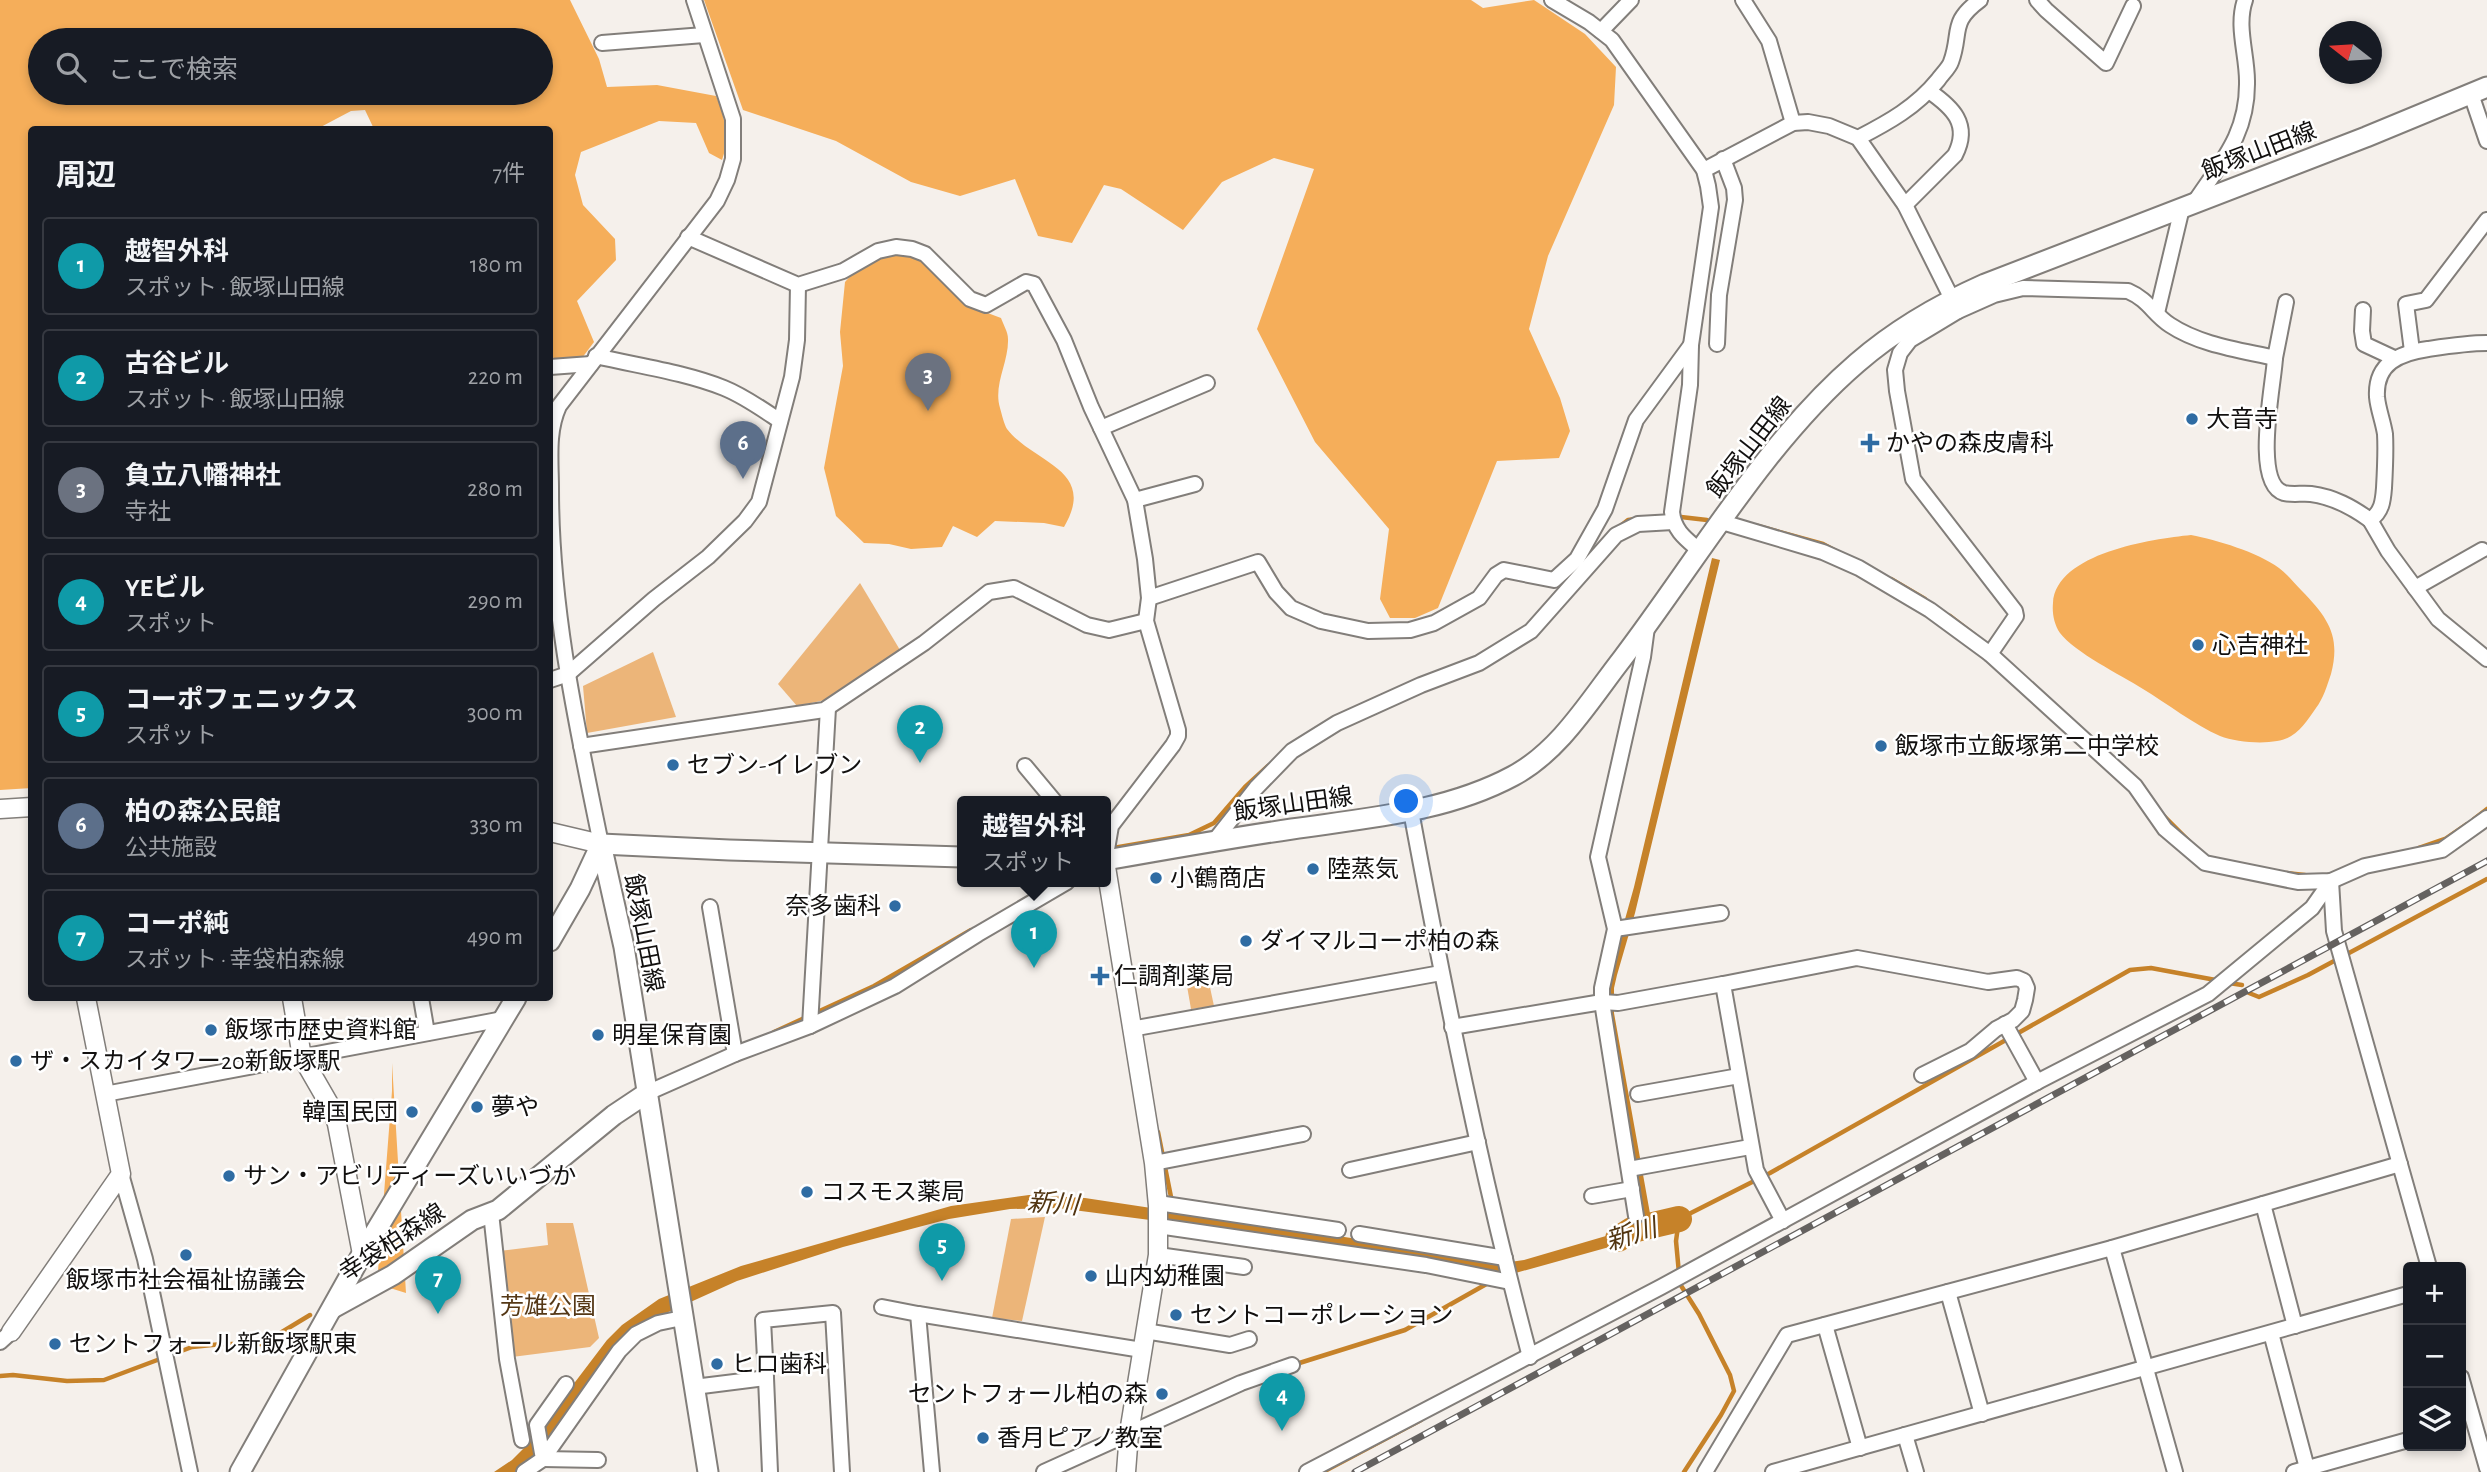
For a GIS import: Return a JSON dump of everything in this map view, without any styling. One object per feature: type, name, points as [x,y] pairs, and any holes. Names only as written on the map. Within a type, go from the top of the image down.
[{"type":"main road","name":"飯塚山田線","points":[[1111,857],[1412,811],[1484,789],[1515,776],[1539,759],[1566,732],[1769,459],[1830,387],[1897,333],[1955,305],[2188,205],[2479,90]]},
{"type":"main road","name":"飯塚山田線","points":[[708,1472],[624,947],[601,844],[957,857]]},
{"type":"main road","points":[[553,936],[580,889],[601,844]]},
{"type":"main road","name":"幸袋柏森線","points":[[240,1472],[362,1254],[514,1001]]},
{"type":"main road","name":"幸袋柏森線","points":[[332,1309],[393,1275],[472,1220],[498,1210],[614,1115],[647,1093]]},
{"type":"street","points":[[554,402],[593,360],[717,201],[727,180],[733,159],[733,119],[694,0]]},
{"type":"street","points":[[1552,0],[1612,40],[1704,170],[1711,207],[1691,345],[1690,385],[1672,512],[1678,532],[1700,551]]},
{"type":"street","points":[[1601,31],[1630,0]]},
{"type":"street","points":[[1742,0],[1769,41],[1793,123]]},
{"type":"street","points":[[1858,138],[1897,118],[1929,91],[1951,64],[1958,21],[1980,0]]},
{"type":"street","points":[[2037,0],[2106,63],[2133,6]]},
{"type":"street","points":[[2157,313],[2188,205],[2240,133],[2246,109],[2247,79],[2241,24],[2245,0]]},
{"type":"street","points":[[602,43],[704,35]]},
{"type":"street","points":[[2479,90],[2487,141]]},
{"type":"street","points":[[1905,205],[1958,149],[1959,125],[1956,113],[1929,91]]},
{"type":"street","points":[[1704,170],[1793,123],[1808,122],[1829,126],[1858,138],[1905,205],[1955,305]]},
{"type":"street","points":[[1717,344],[1719,295],[1735,200],[1734,188],[1723,159]]},
{"type":"street","points":[[2412,351],[2406,304],[2426,300],[2487,220]]},
{"type":"street","points":[[688,237],[797,285],[843,271],[878,251],[896,247],[925,254],[970,299],[986,305],[1026,282],[1034,284],[1064,340],[1135,500],[1149,598],[1146,621],[1178,730],[1178,736],[1111,825]]},
{"type":"street","points":[[553,679],[568,674],[708,556],[745,521],[759,502],[792,377],[797,340],[797,285]]},
{"type":"street","points":[[1992,650],[2016,616],[2015,611],[1913,479],[1895,370],[1899,353],[1910,340],[1955,305],[2024,288],[2128,291],[2142,297],[2168,324],[2192,336],[2275,358]]},
{"type":"street","points":[[2286,302],[2267,417],[2268,462],[2274,487],[2284,493],[2329,496],[2356,509],[2370,520],[2388,551],[2438,618],[2487,659]]},
{"type":"street","points":[[2362,310],[2364,344],[2394,358]]},
{"type":"street","points":[[2370,520],[2379,514],[2385,470],[2385,433],[2377,388],[2379,375],[2394,358],[2412,351],[2487,343]]},
{"type":"street","points":[[1215,840],[1256,788],[1292,751],[1337,723],[1421,685],[1479,663],[1531,631],[1582,563],[1605,509],[1636,420],[1691,345]]},
{"type":"street","points":[[553,367],[593,360],[682,376],[723,387],[780,421]]},
{"type":"street","points":[[1101,428],[1207,383]]},
{"type":"street","points":[[1135,500],[1195,484]]},
{"type":"street","points":[[1149,598],[1258,562],[1276,592],[1291,608],[1321,621],[1368,631],[1410,630],[1434,623],[1479,598],[1496,575],[1504,570],[1554,580],[1582,563],[1628,527],[1673,522]]},
{"type":"street","points":[[1722,522],[1793,541],[1859,568],[1992,650],[2135,786],[2165,829],[2205,863],[2298,882],[2331,881],[2365,866],[2442,850],[2487,818]]},
{"type":"street","points":[[2415,588],[2482,550]]},
{"type":"street","points":[[553,555],[556,603],[601,844],[553,833]]},
{"type":"street","points":[[582,746],[761,721],[828,708],[924,643],[989,592],[1002,588],[1014,588],[1087,625],[1110,631],[1146,621]]},
{"type":"street","points":[[1636,1216],[1632,1189],[1635,1168],[1608,1002],[1602,988],[1616,929],[1598,857],[1643,657],[1647,626]]},
{"type":"street","points":[[811,1019],[828,708]]},
{"type":"street","points":[[1025,766],[1050,796]]},
{"type":"street","points":[[0,809],[28,807]]},
{"type":"street","points":[[1412,811],[1452,1027],[1507,1269],[1530,1357]]},
{"type":"street","points":[[2331,881],[2334,931],[2428,1262]]},
{"type":"street","points":[[1307,1472],[1530,1357],[2037,1082],[2208,994],[2312,908],[2331,881]]},
{"type":"street","points":[[647,1093],[734,1048],[895,986],[1058,887]]},
{"type":"street","points":[[1109,887],[1154,1163],[1158,1215],[1158,1255],[1129,1433],[1126,1472]]},
{"type":"street","points":[[710,907],[734,1048]]},
{"type":"street","points":[[1616,929],[1721,913]]},
{"type":"street","points":[[1452,1027],[1723,984],[1857,958],[1987,982],[2017,978],[2024,981],[2027,988],[2022,1011],[2006,1027],[1970,1051],[1922,1075]]},
{"type":"street","points":[[1131,1029],[1441,973]]},
{"type":"street","points":[[1723,984],[1755,1170],[1783,1221]]},
{"type":"street","points":[[87,1001],[121,1174],[145,1259],[190,1472]]},
{"type":"street","points":[[293,1001],[302,1056],[332,1109],[337,1124],[362,1254]]},
{"type":"street","points":[[422,1001],[427,1033]]},
{"type":"street","points":[[104,1094],[503,1019]]},
{"type":"street","points":[[2006,1027],[2037,1082]]},
{"type":"street","points":[[1638,1094],[1739,1076]]},
{"type":"street","points":[[1154,1163],[1303,1134]]},
{"type":"street","points":[[1350,1170],[1478,1142]]},
{"type":"street","points":[[1635,1168],[1751,1147]]},
{"type":"street","points":[[1705,1472],[1787,1335],[2112,1248],[2400,1164]]},
{"type":"street","points":[[4,1337],[121,1174]]},
{"type":"street","points":[[1592,1196],[1632,1189]]},
{"type":"street","points":[[2263,1204],[2295,1326]]},
{"type":"street","points":[[491,1213],[507,1359],[522,1440]]},
{"type":"street","points":[[1158,1215],[1426,1265],[1507,1269]]},
{"type":"street","points":[[1158,1215],[1338,1230]]},
{"type":"street","points":[[1359,1234],[1507,1269]]},
{"type":"street","points":[[2112,1248],[2175,1472]]},
{"type":"street","points":[[1158,1255],[1244,1267]]},
{"type":"street","points":[[1948,1292],[1982,1414]]},
{"type":"street","points":[[1773,1472],[2403,1295]]},
{"type":"street","points":[[524,1472],[543,1455],[619,1351],[636,1334],[681,1306]]},
{"type":"street","points":[[882,1307],[1142,1350]]},
{"type":"street","points":[[770,1472],[763,1320],[833,1312],[842,1472]]},
{"type":"street","points":[[918,1314],[933,1472]]},
{"type":"street","points":[[1825,1325],[1860,1448]]},
{"type":"street","points":[[1146,1331],[1230,1345],[1249,1339]]},
{"type":"street","points":[[2271,1333],[2301,1470],[2403,1441]]},
{"type":"street","points":[[1044,1472],[1241,1383],[1292,1365]]},
{"type":"street","points":[[694,1387],[766,1378]]},
{"type":"street","points":[[543,1455],[537,1425],[566,1384]]},
{"type":"street","points":[[2462,1388],[2467,1423],[2487,1468]]},
{"type":"street","points":[[1905,1435],[1916,1472]]},
{"type":"street","points":[[543,1455],[598,1460]]},
{"type":"green space","points":[[860,583],[900,650],[825,700],[797,706],[778,684]]},
{"type":"green space","points":[[653,652],[676,717],[587,733],[583,686]]},
{"type":"green space","points":[[1208,978],[1214,1006],[1191,1009],[1187,986]]},
{"type":"green space","points":[[1045,1217],[1022,1321],[992,1318],[1011,1219]]},
{"type":"green space","name":"芳雄公園","points":[[546,1223],[573,1223],[599,1338],[590,1347],[512,1357],[499,1251],[548,1245]]},
{"type":"shaded area","points":[[0,0],[570,0],[599,59],[607,87],[657,85],[716,96],[725,128],[726,144],[722,160],[709,153],[696,123],[659,121],[581,152],[575,175],[583,205],[615,239],[616,260],[577,301],[594,342],[582,358],[554,361],[553,126],[373,126],[365,110],[351,111],[323,126],[28,126],[28,788],[0,790]]},
{"type":"shaded area","points":[[704,0],[1471,0],[1483,8],[1534,0],[1585,34],[1616,67],[1614,105],[1548,256],[1529,329],[1560,398],[1570,431],[1559,458],[1497,461],[1438,608],[1415,618],[1390,618],[1380,599],[1389,529],[1315,442],[1257,329],[1314,169],[1274,158],[1222,182],[1183,230],[1121,189],[1104,185],[1072,243],[1038,236],[1015,179],[960,196],[911,182],[836,141],[743,110]]},
{"type":"shaded area","points":[[905,255],[921,261],[969,306],[1001,318],[1008,339],[998,391],[1003,419],[1007,429],[1019,441],[1058,469],[1068,480],[1073,492],[1072,508],[1064,527],[1044,523],[995,521],[977,537],[953,526],[942,547],[911,549],[889,544],[864,543],[836,516],[824,468],[843,366],[840,332],[845,282],[854,272],[879,257]]},
{"type":"shaded area","points":[[2191,535],[2236,547],[2279,568],[2319,610],[2330,628],[2334,661],[2321,701],[2300,729],[2284,740],[2256,742],[2220,736],[2087,655],[2058,630],[2053,603],[2058,586],[2070,572],[2108,552],[2153,540]]},
{"type":"shaded area","points":[[392,1063],[406,1293],[377,1284]]},
{"type":"water","points":[[1712,558],[1720,560],[1635,913],[1614,988],[1614,1013],[1651,1219],[1649,1229],[1626,1236],[1620,1244],[1512,1274],[1501,1274],[1058,1208],[1010,1209],[949,1219],[843,1247],[737,1281],[644,1323],[621,1342],[528,1463],[518,1472],[494,1472],[512,1460],[528,1444],[607,1340],[622,1325],[659,1299],[741,1266],[951,1206],[1029,1195],[1085,1198],[1510,1262],[1623,1231],[1643,1221],[1608,1010],[1610,973],[1634,887]]},
{"type":"waterway","points":[[1681,517],[1707,520]]},
{"type":"waterway","points":[[1619,527],[1628,520],[1636,519]]},
{"type":"waterway","points":[[1758,526],[1823,544],[1836,551]]},
{"type":"waterway","points":[[1891,579],[1925,599]]},
{"type":"waterway","points":[[1950,616],[1976,636]]},
{"type":"waterway","points":[[1113,848],[1189,835],[1214,823],[1245,787],[1268,766]]},
{"type":"waterway","points":[[2474,819],[2487,809]]},
{"type":"waterway","points":[[2164,816],[2190,842]]},
{"type":"waterway","points":[[2419,848],[2445,839],[2467,824]]},
{"type":"waterway","points":[[2286,873],[2305,875]]},
{"type":"waterway","points":[[2249,993],[2259,997],[2308,975],[2487,879]]},
{"type":"waterway","points":[[774,1032],[874,986],[971,930]]},
{"type":"waterway","points":[[1684,1472],[1734,1391],[1730,1375],[1699,1314],[1680,1284],[1676,1241],[1679,1219],[1770,1173],[2130,970],[2151,968],[2221,981]]},
{"type":"waterway","points":[[2229,983],[2242,985]]},
{"type":"waterway","points":[[1158,1132],[1171,1197]]},
{"type":"waterway","name":"新川","points":[[1618,1239],[1632,1230],[1679,1219]]},
{"type":"waterway","points":[[1293,1365],[1405,1330],[1490,1282]]},
{"type":"waterway","points":[[0,1376],[67,1381],[104,1380],[192,1347],[262,1344],[310,1315]]},
{"type":"waterway","points":[[1323,1472],[1421,1420]]},
{"type":"railway","points":[[1355,1472],[2487,861]]},
{"type":"place","name":"負立八幡神社","points":[[928,411]]},
{"type":"place","name":"大音寺","points":[[2192,419]]},
{"type":"place","name":"かやの森皮膚科","points":[[1870,443]]},
{"type":"place","name":"柏の森公民館","points":[[743,479]]},
{"type":"place","name":"心吉神社","points":[[2198,645]]},
{"type":"place","name":"飯塚市立飯塚第二中学校","points":[[1881,746]]},
{"type":"place","name":"古谷ビル","points":[[920,763]]},
{"type":"place","name":"セブン-イレブン","points":[[673,765]]},
{"type":"place","name":"陸蒸気","points":[[1313,869]]},
{"type":"place","name":"小鶴商店","points":[[1156,878]]},
{"type":"place","name":"奈多歯科","points":[[895,906]]},
{"type":"place","name":"ダイマルコーポ柏の森","points":[[1246,941]]},
{"type":"place","name":"越智外科","points":[[1034,968]]},
{"type":"place","name":"仁調剤薬局","points":[[1100,976]]},
{"type":"place","name":"飯塚市歴史資料館","points":[[211,1030]]},
{"type":"place","name":"明星保育園","points":[[598,1035]]},
{"type":"place","name":"ザ・スカイタワー20新飯塚駅","points":[[16,1061]]},
{"type":"place","name":"夢や","points":[[477,1107]]},
{"type":"place","name":"韓国民団","points":[[412,1112]]},
{"type":"place","name":"サン・アビリティーズいいづか","points":[[229,1176]]},
{"type":"place","name":"コスモス薬局","points":[[807,1192]]},
{"type":"place","name":"飯塚市社会福祉協議会","points":[[186,1255]]},
{"type":"place","name":"山内幼稚園","points":[[1091,1276]]},
{"type":"place","name":"コーポフェニックス","points":[[942,1281]]},
{"type":"place","name":"コーポ純","points":[[438,1314]]},
{"type":"place","name":"セントコーポレーション","points":[[1176,1315]]},
{"type":"place","name":"セントフォール新飯塚駅東","points":[[55,1344]]},
{"type":"place","name":"ヒロ歯科","points":[[717,1364]]},
{"type":"place","name":"セントフォール柏の森","points":[[1162,1394]]},
{"type":"place","name":"YEビル","points":[[1282,1431]]},
{"type":"place","name":"香月ピアノ教室","points":[[983,1438]]}]
